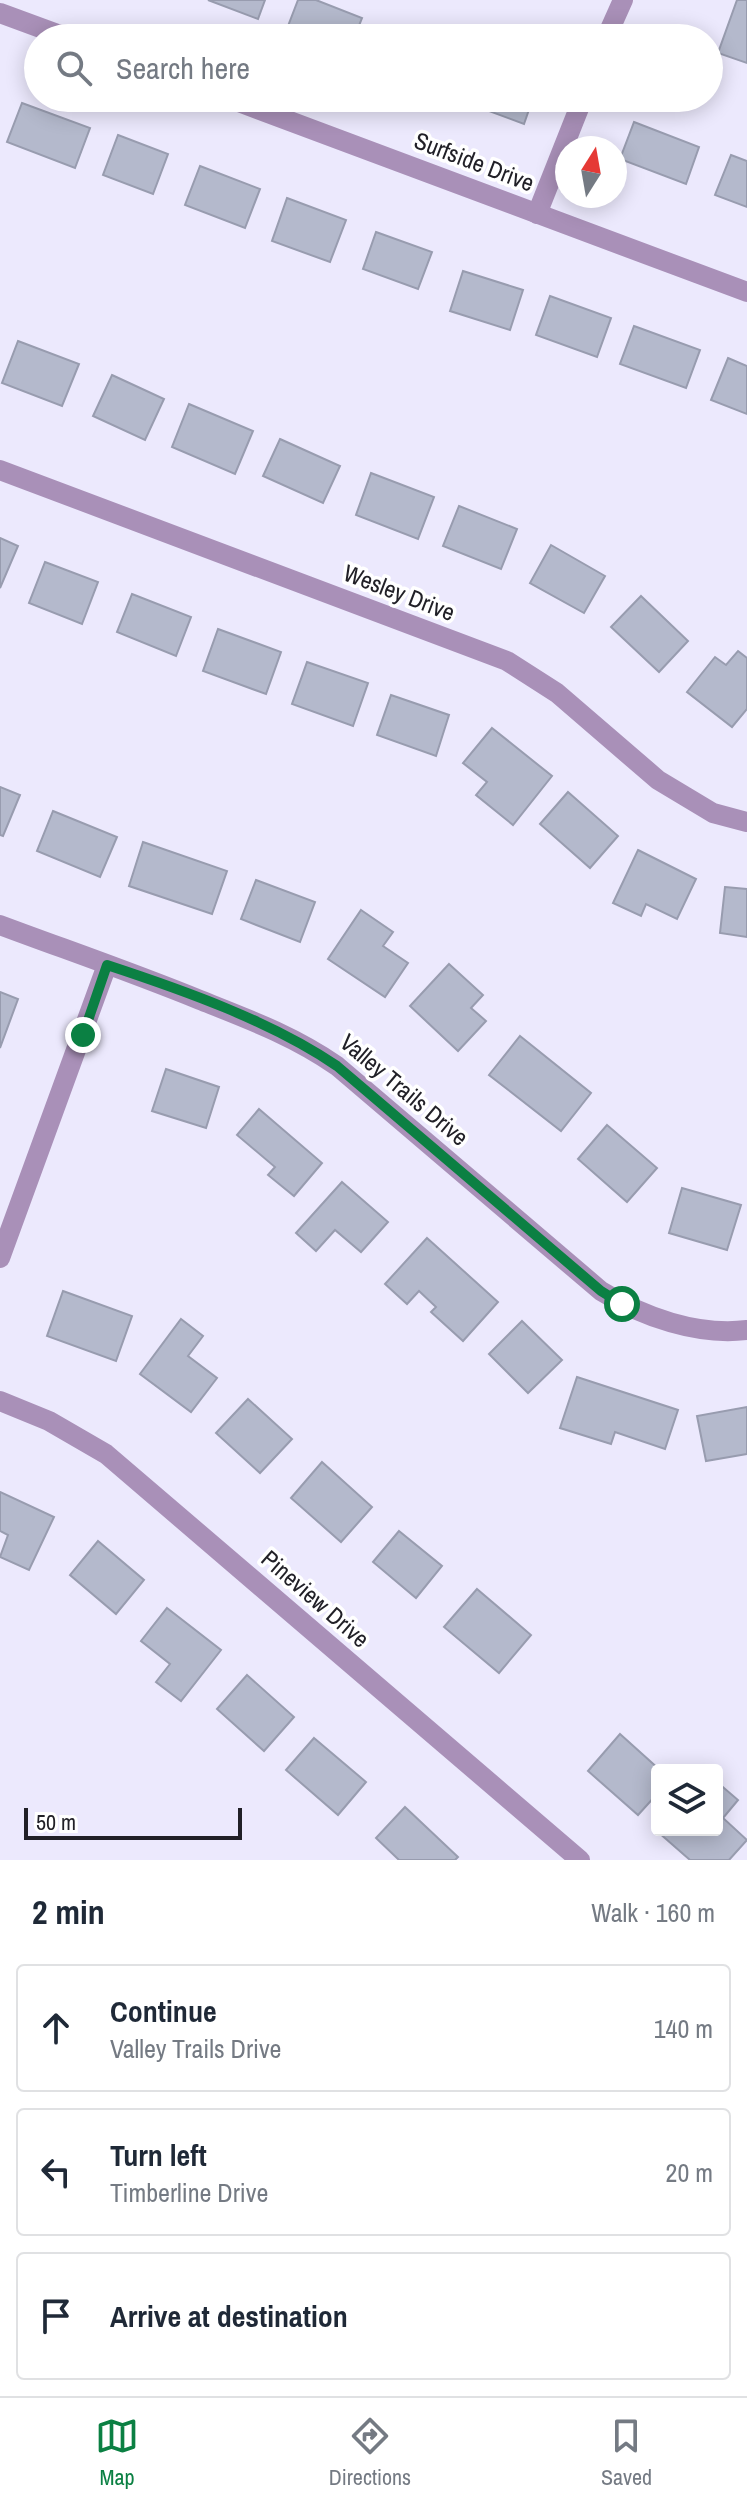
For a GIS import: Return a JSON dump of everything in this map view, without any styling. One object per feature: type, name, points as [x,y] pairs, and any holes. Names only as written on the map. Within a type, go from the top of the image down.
[{"type":"street","points":[[612,24],[623,0]]},
{"type":"street","points":[[0,13],[30,24]]},
{"type":"street","name":"Surfside Drive","points":[[265,112],[747,292]]},
{"type":"street","points":[[537,214],[577,112]]},
{"type":"street","name":"Wesley Drive","points":[[0,470],[507,661],[557,693],[658,780],[713,813],[747,822]]},
{"type":"street","name":"Valley Trails Drive","points":[[0,925],[277,1030],[310,1047],[337,1066],[601,1291],[622,1304],[673,1323],[713,1330],[747,1330]]},
{"type":"street","points":[[0,1258],[107,965]]},
{"type":"street","name":"Pineview Drive","points":[[0,1401],[49,1421],[106,1454],[575,1859]]},
{"type":"building","points":[[208,0],[265,0],[258,19]]},
{"type":"building","points":[[298,0],[316,0],[362,18],[360,24],[289,24]]},
{"type":"building","points":[[737,0],[747,0],[747,63],[723,55],[723,39]]},
{"type":"building","points":[[22,103],[24,112],[46,112],[90,128],[75,168],[7,142]]},
{"type":"building","points":[[492,112],[528,112],[524,124]]},
{"type":"building","points":[[634,122],[699,147],[686,184],[627,162],[627,140]]},
{"type":"building","points":[[118,135],[168,154],[153,194],[103,175]]},
{"type":"building","points":[[731,155],[747,161],[747,207],[715,195]]},
{"type":"building","points":[[200,166],[260,189],[245,228],[185,205]]},
{"type":"building","points":[[287,198],[346,220],[330,262],[272,241]]},
{"type":"building","points":[[376,232],[432,252],[418,289],[363,269]]},
{"type":"building","points":[[463,271],[523,290],[510,330],[450,311]]},
{"type":"building","points":[[550,296],[611,318],[597,357],[536,335]]},
{"type":"building","points":[[634,326],[700,350],[686,388],[620,364]]},
{"type":"building","points":[[18,341],[79,364],[62,406],[2,383]]},
{"type":"building","points":[[728,358],[747,366],[747,414],[711,400]]},
{"type":"building","points":[[112,375],[164,399],[145,440],[93,416]]},
{"type":"building","points":[[189,404],[253,431],[235,474],[172,447]]},
{"type":"building","points":[[280,439],[340,466],[323,503],[263,476]]},
{"type":"building","points":[[371,473],[434,497],[418,539],[356,515]]},
{"type":"building","points":[[459,506],[517,529],[501,569],[443,546]]},
{"type":"building","points":[[0,538],[18,546],[0,588]]},
{"type":"building","points":[[551,545],[605,576],[584,613],[530,583]]},
{"type":"building","points":[[45,562],[98,582],[82,624],[29,603]]},
{"type":"building","points":[[132,594],[191,617],[176,656],[117,632]]},
{"type":"building","points":[[641,596],[688,641],[659,672],[611,627]]},
{"type":"building","points":[[218,629],[281,652],[266,694],[203,671]]},
{"type":"building","points":[[738,651],[747,658],[747,709],[732,727],[687,692],[715,657],[726,665]]},
{"type":"building","points":[[307,662],[368,683],[353,726],[292,704]]},
{"type":"building","points":[[391,695],[449,715],[436,756],[377,735]]},
{"type":"building","points":[[492,728],[552,776],[513,825],[476,795],[487,782],[463,763]]},
{"type":"building","points":[[0,787],[20,795],[3,836],[0,835]]},
{"type":"building","points":[[568,792],[618,836],[590,868],[540,824]]},
{"type":"building","points":[[53,811],[117,837],[100,877],[37,851]]},
{"type":"building","points":[[143,842],[227,871],[212,914],[129,886]]},
{"type":"building","points":[[638,850],[696,879],[677,919],[646,904],[641,916],[613,903]]},
{"type":"building","points":[[256,880],[315,902],[300,942],[241,919]]},
{"type":"building","points":[[725,887],[747,889],[747,937],[720,933]]},
{"type":"building","points":[[361,910],[393,932],[383,946],[408,963],[385,997],[328,959]]},
{"type":"building","points":[[449,964],[483,995],[471,1008],[486,1021],[458,1051],[410,1006]]},
{"type":"building","points":[[0,992],[18,999],[0,1048]]},
{"type":"building","points":[[520,1036],[591,1093],[561,1131],[489,1075]]},
{"type":"building","points":[[166,1069],[219,1087],[206,1128],[152,1111]]},
{"type":"building","points":[[259,1109],[322,1163],[294,1196],[268,1175],[275,1167],[237,1135]]},
{"type":"building","points":[[607,1125],[657,1168],[627,1202],[578,1159]]},
{"type":"building","points":[[342,1182],[388,1222],[361,1252],[335,1230],[316,1251],[296,1233]]},
{"type":"building","points":[[682,1188],[741,1205],[727,1250],[669,1233]]},
{"type":"building","points":[[427,1238],[498,1302],[463,1341],[431,1312],[436,1307],[419,1291],[407,1304],[385,1284]]},
{"type":"building","points":[[63,1291],[132,1316],[116,1361],[47,1336]]},
{"type":"building","points":[[181,1319],[203,1336],[188,1356],[217,1378],[191,1412],[140,1374]]},
{"type":"building","points":[[522,1321],[562,1360],[528,1393],[489,1354]]},
{"type":"building","points":[[577,1377],[678,1410],[665,1449],[615,1432],[611,1444],[560,1428]]},
{"type":"building","points":[[248,1399],[292,1439],[260,1473],[216,1433]]},
{"type":"building","points":[[747,1407],[747,1454],[706,1461],[697,1416]]},
{"type":"building","points":[[322,1462],[372,1507],[341,1542],[291,1498]]},
{"type":"building","points":[[0,1492],[54,1517],[29,1570],[0,1557],[8,1535],[0,1531]]},
{"type":"building","points":[[399,1531],[442,1566],[416,1598],[373,1562]]},
{"type":"building","points":[[98,1541],[144,1580],[116,1614],[70,1575]]},
{"type":"building","points":[[477,1589],[531,1635],[499,1673],[444,1627]]},
{"type":"building","points":[[167,1608],[221,1650],[181,1701],[156,1682],[170,1664],[141,1641]]},
{"type":"building","points":[[247,1675],[294,1717],[264,1751],[217,1709]]},
{"type":"building","points":[[620,1734],[653,1764],[651,1801],[638,1815],[588,1771]]},
{"type":"building","points":[[314,1738],[366,1782],[338,1815],[286,1770]]},
{"type":"building","points":[[723,1787],[738,1800],[723,1818]]},
{"type":"building","points":[[405,1807],[458,1857],[455,1860],[399,1860],[376,1838]]},
{"type":"building","points":[[723,1818],[747,1840],[729,1860],[690,1860],[663,1836],[723,1836]]},
{"type":"route","points":[[83,1035],[107,965],[277,1030],[310,1047],[337,1066],[601,1291],[622,1304]]}]
